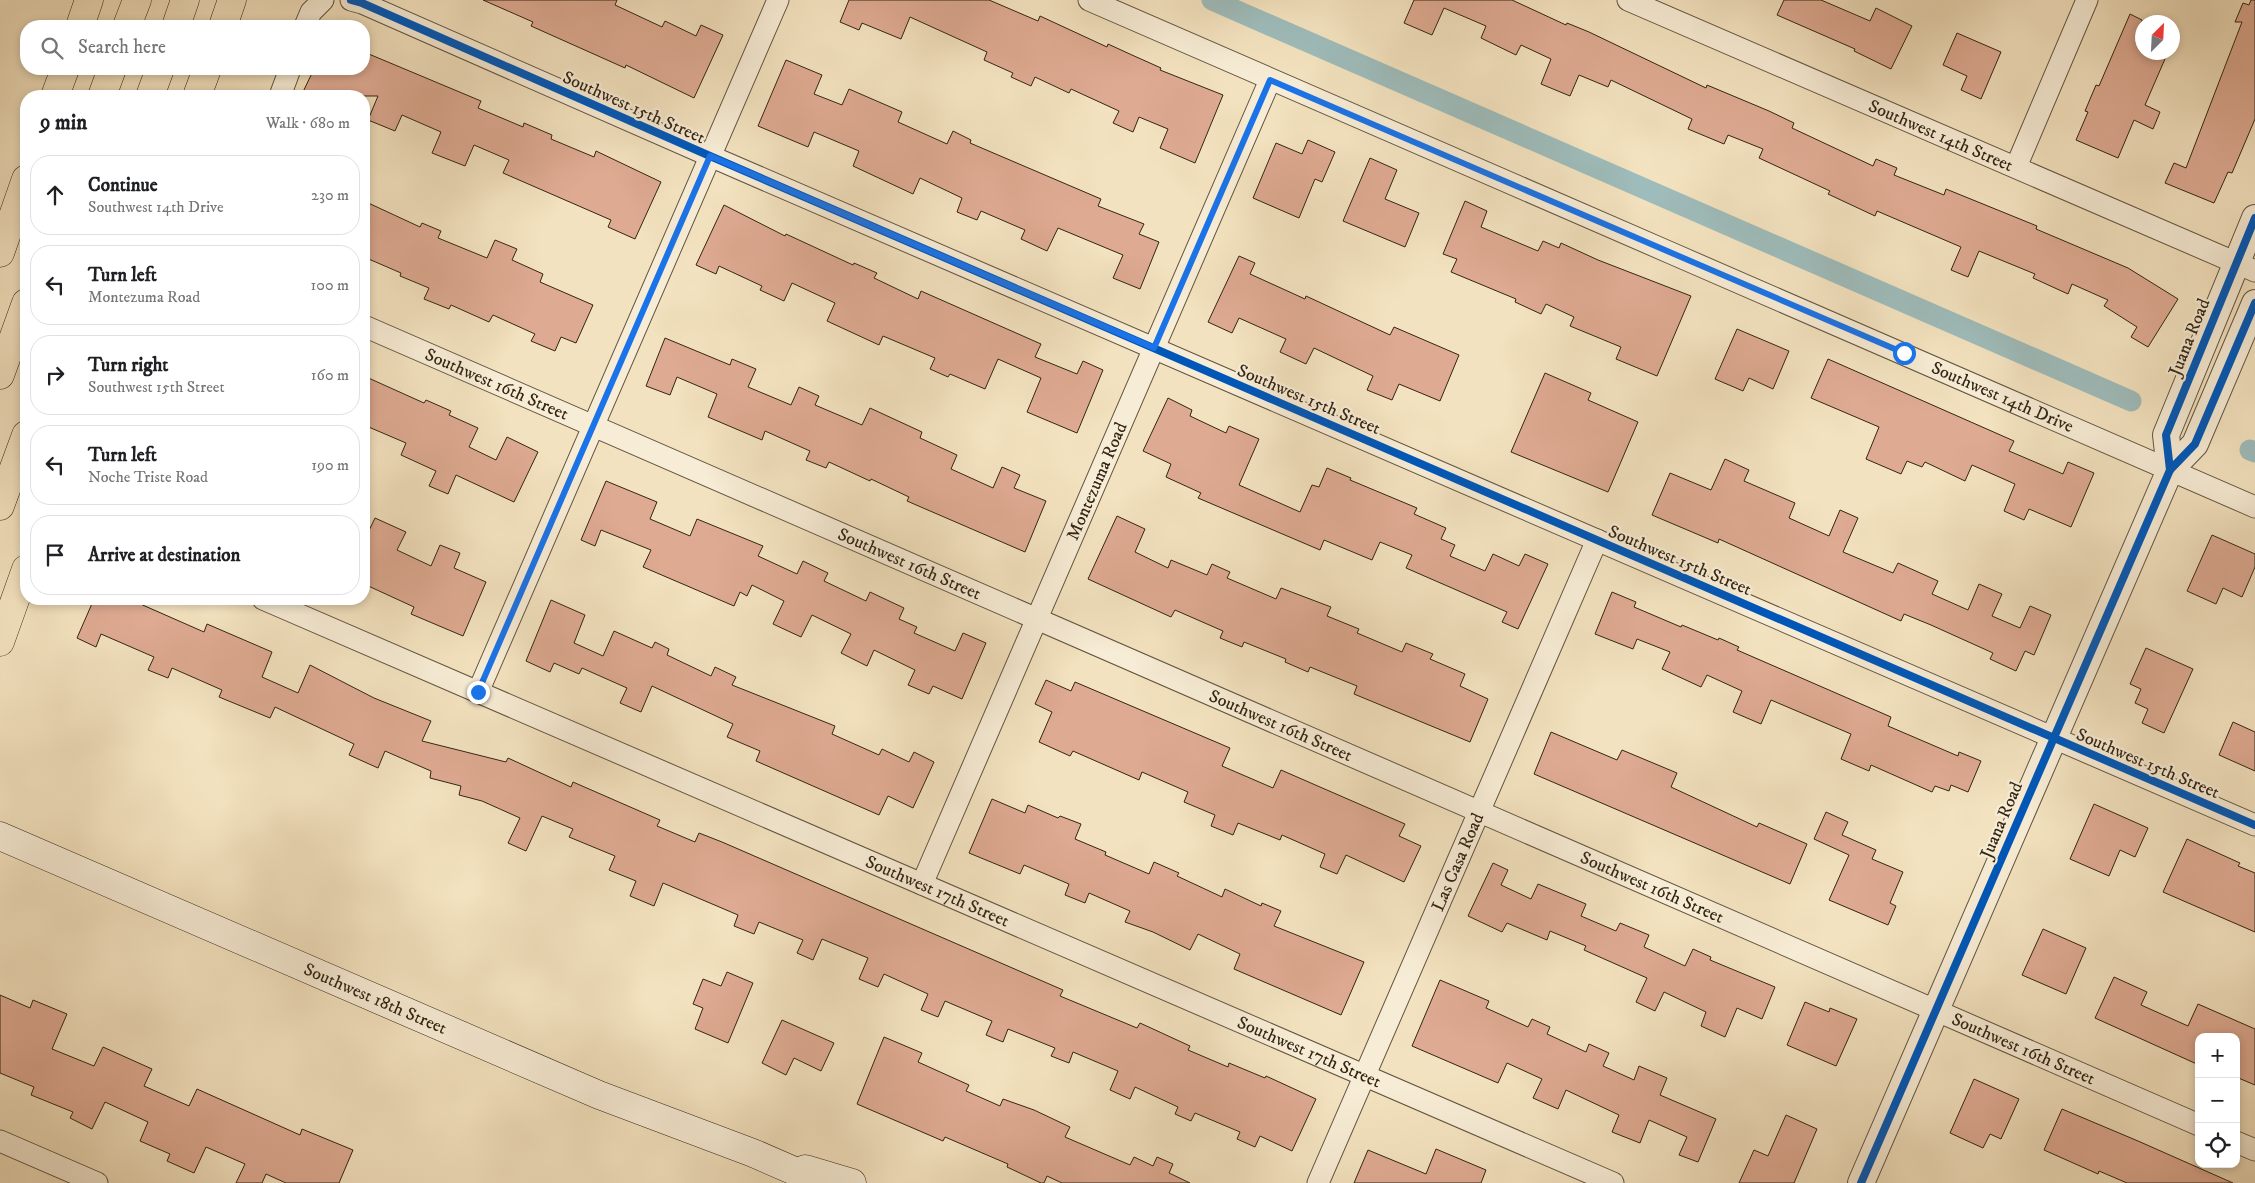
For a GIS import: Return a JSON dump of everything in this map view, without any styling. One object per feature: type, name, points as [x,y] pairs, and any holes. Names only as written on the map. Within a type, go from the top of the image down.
[{"type":"highway","points":[[82,20],[89,0]]},
{"type":"highway","points":[[129,20],[137,0]]},
{"type":"highway","points":[[178,20],[185,0]]},
{"type":"highway","points":[[225,20],[232,0]]},
{"type":"highway","points":[[57,90],[63,75]]},
{"type":"highway","points":[[104,90],[110,75]]},
{"type":"highway","points":[[152,90],[158,75]]},
{"type":"highway","points":[[200,90],[206,75]]},
{"type":"highway","points":[[0,253],[20,196]]},
{"type":"highway","points":[[0,375],[20,320]]},
{"type":"highway","points":[[0,506],[20,451]]},
{"type":"highway","points":[[0,642],[20,586]]},
{"type":"main road","name":"Southwest 18th Street","points":[[0,836],[599,1095],[753,1153],[822,1183]]},
{"type":"main road","name":"Southwest 18th Street","points":[[753,1153],[852,1183]]},
{"type":"street","points":[[308,20],[311,12],[324,0]]},
{"type":"street","name":"Southwest 15th Street","points":[[351,0],[362,3],[710,156],[2255,825]]},
{"type":"street","points":[[478,692],[778,0]]},
{"type":"street","name":"Southwest 14th Drive","points":[[1089,0],[2255,507]]},
{"type":"street","name":"Southwest 14th Street","points":[[1628,0],[2245,267]]},
{"type":"street","points":[[2016,167],[2087,0]]},
{"type":"street","points":[[282,90],[288,75]]},
{"type":"street","name":"Montezuma Road","points":[[922,884],[1270,80]]},
{"type":"street","name":"Juana Road","points":[[2170,470],[2166,435],[2245,267],[2255,218]]},
{"type":"street","name":"Juana Road","points":[[1861,1183],[2170,470],[2194,444],[2255,303]]},
{"type":"street","name":"Southwest 16th Street","points":[[370,329],[2195,1123]]},
{"type":"street","name":"Las Casa Road","points":[[1318,1183],[1598,540]]},
{"type":"street","name":"Southwest 17th Street","points":[[277,605],[1613,1183]]},
{"type":"street","points":[[0,1141],[97,1183]]},
{"type":"street","points":[[2240,1144],[2255,1150]]},
{"type":"building","points":[[483,0],[617,0],[615,5],[662,27],[665,21],[696,36],[701,25],[723,35],[694,98],[626,65],[625,68],[531,26],[533,22]]},
{"type":"building","points":[[849,0],[989,0],[1038,21],[1040,16],[1107,47],[1108,44],[1161,68],[1160,70],[1223,95],[1195,163],[1160,148],[1168,129],[1139,117],[1133,132],[1113,123],[1119,111],[1071,89],[1069,93],[1035,77],[1031,86],[1011,77],[1013,73],[984,60],[987,52],[910,17],[901,39],[862,23],[859,30],[840,22]]},
{"type":"building","points":[[1414,0],[1512,0],[1566,25],[1567,23],[1589,32],[1706,88],[1707,85],[1769,111],[1794,123],[1792,128],[1873,166],[1876,159],[1897,168],[1894,175],[1944,195],[1946,189],[2037,226],[2036,229],[2128,268],[2178,299],[2148,347],[2131,337],[2137,327],[2104,306],[2108,300],[2072,284],[2068,294],[2033,278],[2035,274],[1979,251],[1968,277],[1951,270],[1961,247],[1877,211],[1875,216],[1828,194],[1830,191],[1759,158],[1763,149],[1728,135],[1724,144],[1688,129],[1692,119],[1611,80],[1608,87],[1579,75],[1570,96],[1541,84],[1551,59],[1521,45],[1516,55],[1481,38],[1486,26],[1444,8],[1432,35],[1404,23]]},
{"type":"building","points":[[1784,0],[1821,0],[1870,21],[1876,8],[1912,26],[1891,69],[1854,51],[1855,49],[1777,15]]},
{"type":"building","points":[[2251,0],[2255,0],[2255,119],[2232,173],[2228,172],[2214,203],[2165,183],[2174,163],[2186,168],[2242,22],[2235,22],[2243,3],[2249,5]]},
{"type":"building","points":[[2130,14],[2135,16],[2135,60],[2165,60],[2145,105],[2160,112],[2153,129],[2134,120],[2118,158],[2076,140],[2088,112],[2085,111],[2096,85],[2099,86]]},
{"type":"building","points":[[1957,33],[2001,52],[1981,99],[1961,90],[1967,76],[1943,65]]},
{"type":"building","points":[[370,55],[481,101],[478,108],[523,127],[524,123],[552,135],[551,139],[594,157],[596,151],[661,182],[635,239],[608,227],[611,220],[503,173],[509,160],[474,145],[465,166],[432,153],[441,132],[402,115],[395,131],[370,121],[370,115],[378,96],[370,96],[370,90],[304,90],[311,75],[370,75]]},
{"type":"building","points":[[786,60],[822,75],[814,94],[842,105],[849,89],[902,112],[898,122],[947,144],[953,131],[971,140],[970,143],[1101,199],[1098,206],[1144,224],[1139,234],[1159,242],[1140,289],[1113,278],[1123,255],[1058,228],[1047,251],[1021,239],[1025,230],[981,211],[977,220],[957,212],[962,198],[920,178],[913,194],[853,166],[859,151],[814,132],[808,147],[758,126]]},
{"type":"building","points":[[1308,140],[1335,152],[1322,182],[1315,179],[1299,218],[1253,198],[1276,143],[1302,154]]},
{"type":"building","points":[[1370,158],[1397,170],[1385,199],[1419,213],[1405,247],[1343,221]]},
{"type":"building","points":[[1465,201],[1487,211],[1481,227],[1538,251],[1543,241],[1559,248],[1561,243],[1598,260],[1691,296],[1657,376],[1616,359],[1621,347],[1570,326],[1574,317],[1546,304],[1541,314],[1515,302],[1516,299],[1451,272],[1457,259],[1443,254]]},
{"type":"building","points":[[370,204],[420,227],[422,223],[441,231],[438,238],[487,258],[495,240],[517,249],[512,260],[543,274],[540,282],[593,305],[576,343],[561,337],[555,351],[531,341],[535,334],[493,315],[489,322],[451,305],[449,309],[424,299],[429,288],[400,276],[401,273],[370,260]]},
{"type":"building","points":[[724,205],[785,236],[786,234],[853,265],[854,263],[877,273],[874,278],[918,299],[921,291],[1041,344],[1035,357],[1077,374],[1083,361],[1103,370],[1077,433],[1027,412],[1041,378],[998,359],[985,389],[950,374],[948,377],[930,369],[935,358],[883,336],[879,345],[827,321],[835,303],[792,283],[784,301],[760,290],[762,286],[719,266],[716,274],[696,265]]},
{"type":"building","points":[[1239,256],[1255,263],[1250,274],[1305,299],[1306,296],[1390,335],[1394,327],[1459,355],[1440,401],[1399,384],[1392,400],[1367,390],[1373,376],[1314,348],[1306,364],[1280,352],[1286,339],[1239,318],[1232,333],[1208,322]]},
{"type":"building","points":[[1737,329],[1789,351],[1773,389],[1749,378],[1743,391],[1715,379]]},
{"type":"building","points":[[665,338],[730,365],[732,359],[756,369],[748,387],[791,405],[799,387],[819,396],[815,405],[862,425],[870,408],[922,432],[920,438],[957,455],[951,469],[993,488],[1002,467],[1020,475],[1014,488],[1046,501],[1025,552],[907,501],[909,497],[871,479],[870,481],[829,462],[826,468],[806,460],[810,451],[765,431],[762,440],[708,417],[717,394],[677,377],[670,395],[646,386]]},
{"type":"building","points":[[1828,359],[2014,441],[2009,451],[2063,474],[2068,462],[2094,473],[2071,527],[2029,509],[2024,520],[2004,511],[2015,484],[1972,465],[1965,481],[1925,462],[1922,467],[1907,461],[1901,474],[1866,459],[1879,427],[1811,398]]},
{"type":"building","points":[[1545,373],[1591,393],[1588,400],[1638,422],[1608,492],[1511,452]]},
{"type":"building","points":[[370,379],[424,403],[426,400],[451,411],[449,415],[478,428],[469,447],[496,460],[507,437],[538,452],[514,502],[456,475],[448,494],[429,486],[436,471],[401,455],[406,443],[370,428]]},
{"type":"building","points":[[1168,398],[1192,410],[1190,416],[1226,433],[1229,426],[1259,439],[1239,485],[1300,512],[1312,485],[1319,487],[1327,468],[1351,478],[1350,480],[1417,508],[1414,514],[1446,528],[1441,539],[1455,545],[1450,556],[1485,571],[1493,554],[1519,566],[1525,554],[1548,564],[1518,629],[1502,622],[1507,612],[1406,568],[1412,555],[1380,542],[1372,560],[1324,540],[1320,550],[1198,498],[1201,493],[1166,477],[1171,464],[1143,451]]},
{"type":"building","points":[[1725,459],[1749,470],[1744,481],[1795,503],[1789,518],[1829,536],[1840,510],[1858,518],[1843,552],[1893,573],[1898,563],[1938,581],[1932,594],[1968,610],[1979,584],[2002,594],[1992,616],[2020,628],[2030,606],[2051,615],[2034,655],[2025,651],[2016,671],[1990,659],[1993,653],[1931,625],[1904,614],[1901,621],[1719,539],[1718,543],[1652,515],[1670,473],[1711,490]]},
{"type":"building","points":[[606,481],[657,502],[650,519],[690,536],[697,519],[763,546],[758,556],[797,574],[803,561],[828,573],[824,581],[866,601],[870,592],[904,608],[899,619],[917,627],[914,633],[955,651],[963,633],[986,643],[962,699],[933,686],[929,694],[908,685],[915,670],[874,650],[867,666],[841,653],[851,634],[812,615],[801,637],[773,624],[784,601],[752,585],[747,596],[740,592],[734,606],[643,567],[651,550],[601,530],[595,546],[581,540]]},
{"type":"building","points":[[1117,516],[1145,529],[1135,552],[1168,568],[1171,560],[1207,575],[1212,564],[1230,572],[1227,578],[1276,599],[1281,588],[1331,607],[1327,616],[1359,629],[1357,633],[1402,652],[1406,643],[1433,654],[1430,659],[1465,674],[1460,686],[1488,699],[1470,742],[1354,694],[1357,686],[1310,667],[1308,672],[1285,662],[1286,659],[1244,642],[1242,647],[1220,638],[1223,631],[1175,610],[1171,617],[1088,579]]},
{"type":"building","points":[[375,518],[406,532],[397,550],[431,566],[440,545],[460,553],[454,568],[486,582],[463,636],[411,614],[414,607],[370,587],[370,528]]},
{"type":"building","points":[[2212,535],[2255,554],[2255,567],[2242,597],[2223,588],[2216,604],[2187,591]]},
{"type":"building","points":[[1612,592],[1636,602],[1634,607],[1681,627],[1682,625],[1718,640],[1719,638],[1739,647],[1737,650],[1891,717],[1888,726],[1958,756],[1959,752],[1981,761],[1968,792],[1951,785],[1949,791],[1935,786],[1932,792],[1871,765],[1869,771],[1841,759],[1851,734],[1771,700],[1761,724],[1733,712],[1742,691],[1707,675],[1701,687],[1662,669],[1670,652],[1637,639],[1633,649],[1595,634]]},
{"type":"building","points":[[551,600],[585,615],[574,643],[603,656],[614,631],[652,648],[655,642],[669,649],[667,655],[711,676],[715,667],[736,677],[732,685],[835,726],[832,734],[879,755],[882,749],[909,762],[914,752],[934,762],[913,808],[888,796],[879,815],[756,761],[760,751],[727,737],[733,724],[652,686],[641,712],[620,703],[627,688],[582,668],[579,674],[554,663],[550,672],[526,661]]},
{"type":"building","points":[[91,605],[143,605],[204,632],[207,624],[272,652],[262,677],[298,693],[310,665],[374,698],[431,721],[422,741],[506,762],[508,758],[571,787],[573,782],[660,820],[657,826],[695,842],[699,833],[722,842],[1063,990],[1060,996],[1137,1028],[1140,1023],[1190,1046],[1188,1050],[1228,1067],[1229,1063],[1265,1078],[1266,1076],[1316,1099],[1292,1151],[1260,1136],[1255,1147],[1237,1139],[1240,1132],[1195,1113],[1191,1121],[1175,1114],[1178,1107],[1135,1087],[1130,1099],[1110,1090],[1118,1071],[1073,1052],[1069,1063],[1051,1056],[1055,1048],[1008,1029],[1003,1042],[986,1035],[992,1021],[945,1001],[938,1017],[921,1010],[928,994],[884,974],[878,987],[859,979],[868,958],[822,939],[813,960],[797,953],[803,940],[759,922],[754,934],[734,926],[738,915],[663,883],[654,906],[630,896],[636,881],[609,870],[615,856],[569,837],[573,829],[542,816],[526,851],[508,843],[520,818],[482,801],[459,795],[461,786],[430,778],[431,771],[385,751],[378,768],[349,755],[354,744],[275,707],[270,718],[219,697],[222,690],[172,668],[168,678],[148,670],[154,657],[101,634],[96,647],[77,638]]},
{"type":"building","points":[[2146,648],[2193,669],[2164,733],[2142,723],[2148,709],[2135,703],[2141,689],[2130,684]]},
{"type":"building","points":[[1046,680],[1071,691],[1075,682],[1230,748],[1222,766],[1273,788],[1281,770],[1405,824],[1399,836],[1421,846],[1404,882],[1346,855],[1337,874],[1320,867],[1325,854],[1282,835],[1280,840],[1238,823],[1233,835],[1211,826],[1215,815],[1184,802],[1188,792],[1142,772],[1139,780],[1073,751],[1070,756],[1039,742],[1052,712],[1035,704]]},
{"type":"building","points":[[2233,722],[2255,732],[2255,771],[2219,755]]},
{"type":"building","points":[[1551,732],[1617,760],[1622,750],[1677,773],[1671,787],[1757,827],[1759,823],[1807,844],[1790,884],[1534,774]]},
{"type":"building","points":[[992,799],[1025,813],[1028,805],[1058,818],[1060,816],[1081,824],[1075,839],[1106,852],[1105,855],[1149,874],[1154,862],[1179,873],[1177,876],[1222,897],[1225,889],[1261,906],[1262,903],[1281,911],[1274,926],[1364,962],[1341,1015],[1234,969],[1240,954],[1198,934],[1190,950],[1153,932],[1125,922],[1130,911],[1089,893],[1085,903],[1065,895],[1069,884],[1024,865],[1020,874],[969,853]]},
{"type":"building","points":[[2094,804],[2148,828],[2135,857],[2120,850],[2109,876],[2070,859]]},
{"type":"building","points":[[1826,812],[1848,822],[1842,835],[1876,850],[1872,859],[1903,872],[1890,903],[1896,906],[1888,925],[1829,900],[1849,855],[1814,839]]},
{"type":"building","points":[[2187,839],[2240,863],[2238,866],[2255,873],[2255,932],[2163,892]]},
{"type":"building","points":[[1493,863],[1508,870],[1501,885],[1531,899],[1538,884],[1586,904],[1581,916],[1616,931],[1620,923],[1649,935],[1644,947],[1685,966],[1693,949],[1711,957],[1710,960],[1775,987],[1762,1019],[1737,1008],[1725,1037],[1701,1026],[1706,1012],[1664,992],[1655,1011],[1636,1002],[1647,978],[1584,950],[1586,946],[1550,931],[1547,940],[1507,923],[1502,932],[1468,916]]},
{"type":"building","points":[[2043,929],[2086,948],[2066,994],[2022,975]]},
{"type":"building","points":[[727,972],[753,983],[728,1043],[695,1029],[703,1008],[693,1004],[703,979],[721,986]]},
{"type":"building","points":[[2114,977],[2147,992],[2141,1005],[2188,1026],[2198,1004],[2255,1029],[2255,1085],[2240,1079],[2240,1033],[2195,1033],[2195,1063],[2095,1018]]},
{"type":"building","points":[[1440,980],[1489,1001],[1486,1008],[1528,1027],[1532,1019],[1550,1027],[1547,1034],[1586,1052],[1589,1044],[1609,1053],[1603,1066],[1634,1080],[1639,1066],[1667,1078],[1660,1095],[1716,1119],[1698,1162],[1679,1155],[1687,1137],[1649,1120],[1640,1143],[1612,1132],[1619,1115],[1566,1090],[1558,1109],[1533,1098],[1542,1079],[1507,1063],[1498,1083],[1412,1046]]},
{"type":"building","points":[[0,995],[30,1008],[33,1000],[67,1014],[52,1049],[94,1066],[103,1047],[152,1069],[144,1086],[189,1106],[197,1089],[300,1135],[302,1129],[353,1150],[339,1183],[286,1183],[266,1174],[262,1183],[236,1183],[245,1164],[206,1147],[194,1173],[167,1161],[170,1154],[140,1141],[148,1122],[105,1102],[92,1129],[70,1118],[73,1112],[31,1095],[34,1087],[0,1073]]},
{"type":"building","points":[[1805,1002],[1829,1012],[1830,1008],[1857,1019],[1836,1066],[1787,1045]]},
{"type":"building","points":[[782,1020],[834,1043],[821,1071],[794,1058],[786,1075],[762,1063]]},
{"type":"building","points":[[884,1037],[922,1053],[918,1062],[969,1085],[966,1091],[1000,1106],[1003,1099],[1034,1110],[1070,1127],[1065,1137],[1130,1165],[1134,1157],[1153,1166],[1157,1157],[1173,1164],[1169,1173],[1190,1183],[1062,1183],[1047,1176],[1044,1183],[1041,1183],[1007,1167],[1008,1164],[945,1137],[943,1141],[857,1104]]},
{"type":"building","points":[[1974,1079],[2019,1099],[2001,1139],[1990,1134],[1983,1148],[1950,1133]]},
{"type":"building","points":[[2062,1109],[2233,1183],[2127,1183],[2099,1171],[2098,1174],[2044,1150]]},
{"type":"building","points":[[1786,1115],[1817,1129],[1794,1183],[1739,1183],[1754,1150],[1768,1156]]},
{"type":"building","points":[[1436,1149],[1486,1170],[1481,1183],[1354,1183],[1368,1150],[1426,1174]]},
{"type":"waterway","points":[[1212,0],[2131,401]]},
{"type":"waterway","points":[[2250,450],[2255,452]]},
{"type":"cycle path","points":[[351,0],[362,3],[710,156],[2255,825]]},
{"type":"cycle path","points":[[2170,470],[2166,435],[2255,218]]},
{"type":"cycle path","points":[[1861,1183],[2170,470],[2195,444],[2255,303]]},
{"type":"route","points":[[478,692],[710,156],[1154,348],[1270,80],[1904,353]]}]
